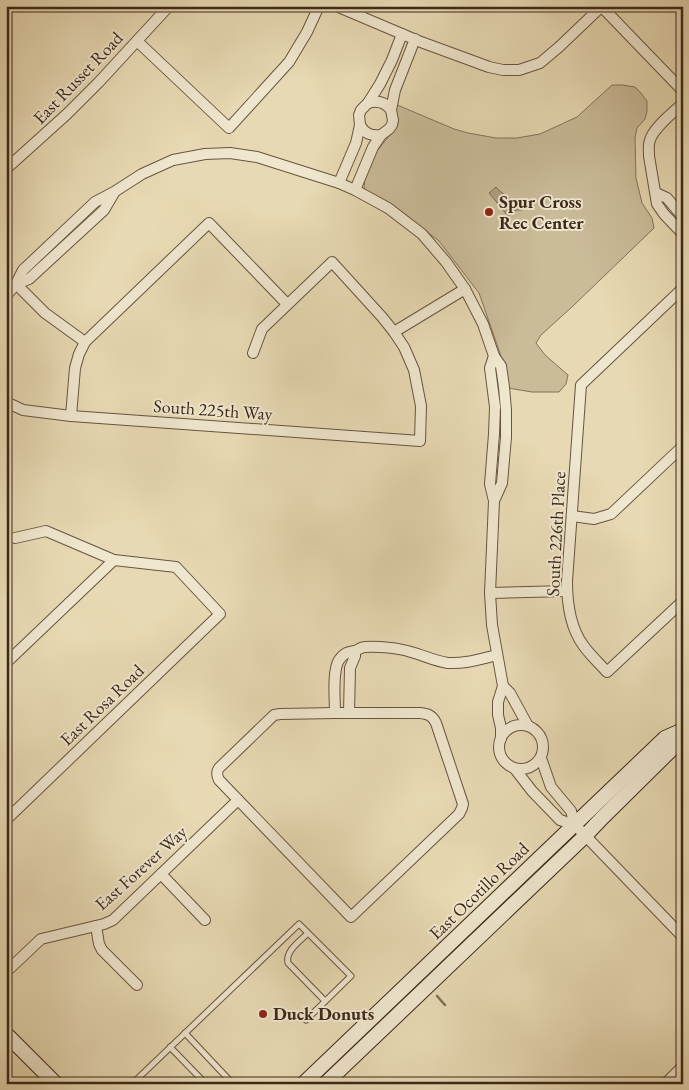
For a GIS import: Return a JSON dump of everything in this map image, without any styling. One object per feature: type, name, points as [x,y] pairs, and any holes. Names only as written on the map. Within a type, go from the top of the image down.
[{"type":"main road","name":"East Ocotillo Road","points":[[303,1084],[665,738],[683,731]]},
{"type":"main road","name":"East Ocotillo Road","points":[[325,1084],[586,836],[601,818],[676,745],[683,731]]},
{"type":"main road","points":[[6,1034],[56,1084]]},
{"type":"street","name":"East Russet Road","points":[[6,169],[68,114],[169,6]]},
{"type":"street","points":[[137,41],[229,128],[289,62],[307,32],[319,6]]},
{"type":"street","points":[[336,6],[415,39],[489,67],[503,70],[519,70],[540,63],[601,6],[683,91]]},
{"type":"street","points":[[347,187],[360,125],[359,115],[380,84],[402,34]]},
{"type":"street","points":[[347,187],[381,135],[389,130],[392,125],[391,110],[395,90],[415,39]]},
{"type":"street","points":[[368,103],[383,103],[391,110]]},
{"type":"street","points":[[683,103],[654,132],[649,141],[649,156],[657,204],[683,234]]},
{"type":"street","points":[[360,125],[366,133],[381,135]]},
{"type":"street","points":[[6,296],[16,284],[23,270],[95,202],[142,174],[173,160],[205,154],[230,153],[257,157],[347,187],[388,208],[422,234],[446,262],[465,289],[483,324],[494,356],[501,366],[506,410],[506,437],[502,484],[494,501],[490,593],[492,625],[503,686],[498,702],[501,739]]},
{"type":"street","points":[[656,193],[668,198],[681,215],[671,222]]},
{"type":"street","points":[[70,416],[75,368],[85,342],[209,222],[287,304]]},
{"type":"street","points":[[252,353],[262,329],[332,262],[394,332],[465,289]]},
{"type":"street","points":[[16,284],[45,313],[85,342]]},
{"type":"street","name":"South 226th Place","points":[[683,288],[581,385],[567,573],[567,591],[573,625],[582,644],[607,672],[683,601]]},
{"type":"street","name":"South 225th Way","points":[[6,402],[23,410],[70,416],[420,441],[421,406],[414,370],[404,347],[394,332]]},
{"type":"street","points":[[572,516],[594,519],[611,514],[683,446]]},
{"type":"street","points":[[6,663],[114,560],[46,531],[15,538]]},
{"type":"street","name":"East Rosa Road","points":[[6,820],[220,614],[176,567],[114,560]]},
{"type":"street","points":[[490,593],[567,591]]},
{"type":"street","points":[[334,713],[336,666],[339,660],[351,650],[355,651],[366,647],[397,649],[413,652],[438,661],[452,663],[497,655]]},
{"type":"street","points":[[349,713],[350,668],[355,651]]},
{"type":"street","points":[[503,686],[510,692],[528,726],[539,733],[544,745],[541,758],[537,764],[522,770],[515,769]]},
{"type":"street","points":[[334,713],[420,713],[431,716],[436,723],[463,804],[459,814],[351,918],[219,780],[217,774],[219,768],[274,715],[334,713]]},
{"type":"street","points":[[528,726],[515,726],[504,733],[499,745],[499,751],[504,762],[515,769],[532,791],[560,820],[575,825],[683,937]]},
{"type":"street","points":[[541,758],[550,787],[571,811],[575,825]]},
{"type":"street","name":"East Forever Way","points":[[6,972],[41,939],[104,924],[113,920],[238,800]]},
{"type":"street","points":[[161,874],[205,920]]},
{"type":"street","points":[[96,926],[102,950],[137,985]]},
{"type":"street","points":[[665,1084],[683,1066]]},
{"type":"lane","points":[[132,1084],[299,924],[351,976],[306,1020]]},
{"type":"lane","points":[[308,933],[290,951],[287,959],[288,963],[324,1001]]},
{"type":"lane","points":[[184,1033],[233,1084]]},
{"type":"lane","points":[[170,1048],[206,1084]]},
{"type":"shaded area","points":[[612,85],[635,87],[647,101],[645,119],[637,128],[635,138],[636,178],[642,203],[652,218],[654,228],[541,335],[536,343],[545,355],[568,375],[566,384],[559,392],[532,392],[508,388],[500,353],[479,293],[439,241],[398,210],[364,190],[365,175],[373,156],[389,136],[395,123],[395,104],[468,133],[496,138],[517,138],[540,134],[577,117]]},
{"type":"shaded area","points":[[496,187],[514,202],[517,200],[522,202],[524,205],[522,210],[516,210],[508,216],[489,193]]},
{"type":"waterway","points":[[437,996],[445,1005]]},
{"type":"place","name":"Spur Cross Rec Center","points":[[489,212]]},
{"type":"place","name":"Duck Donuts","points":[[263,1014]]}]
